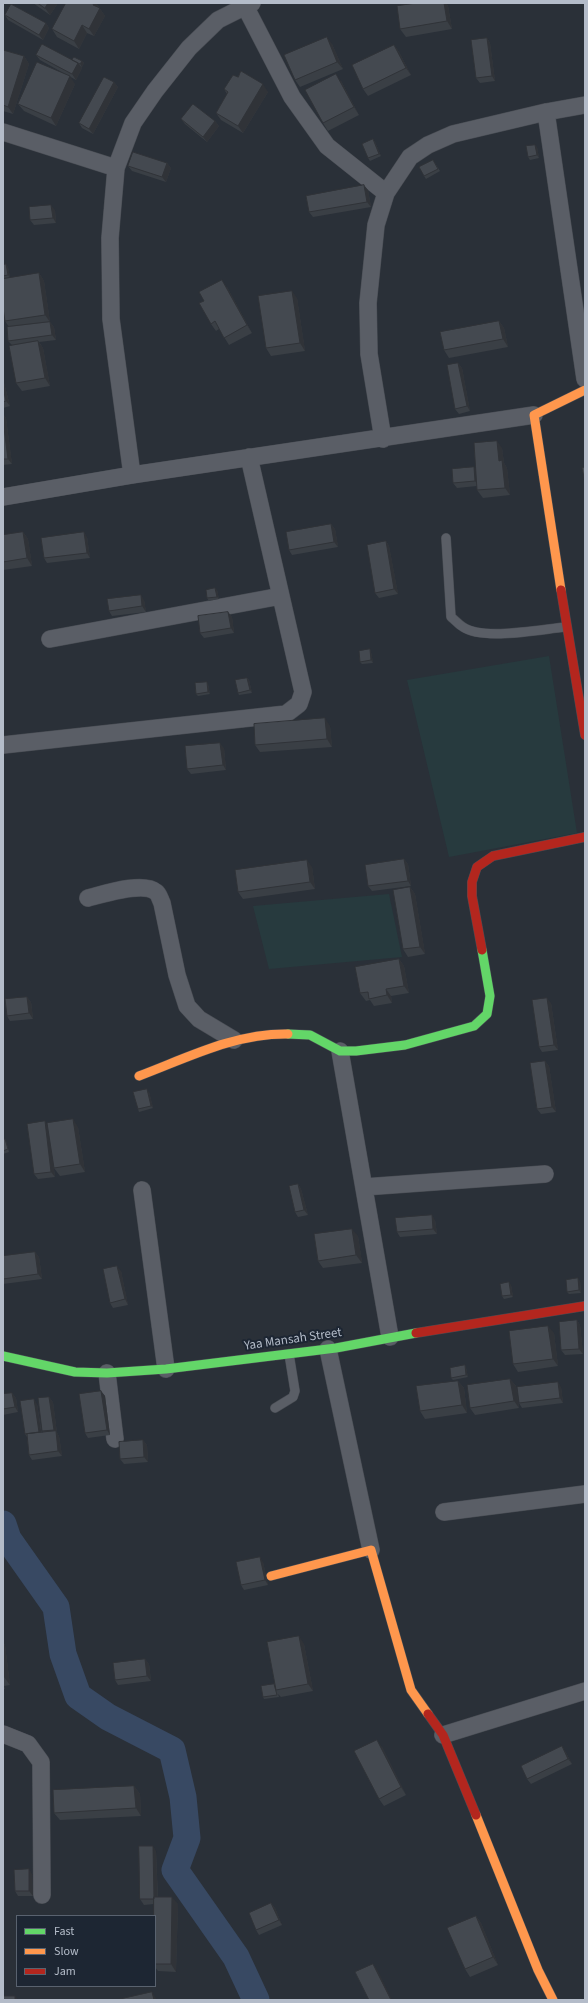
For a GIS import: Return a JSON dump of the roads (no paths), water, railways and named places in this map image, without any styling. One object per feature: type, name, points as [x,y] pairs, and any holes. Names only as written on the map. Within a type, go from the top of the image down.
[{"type":"street","points":[[132,474],[111,319],[110,238],[116,168],[133,124],[155,91],[189,48],[218,20],[249,4],[292,97],[327,146],[386,193]]},
{"type":"street","points":[[383,439],[369,354],[368,303],[376,225],[386,193],[410,157],[428,145],[453,134],[546,112],[585,105]]},
{"type":"street","points":[[546,112],[585,379]]},
{"type":"street","points":[[3,132],[116,168]]},
{"type":"street","points":[[3,497],[132,474],[383,439],[534,415],[585,390]]},
{"type":"street","points":[[534,415],[566,627],[585,735]]},
{"type":"street","points":[[3,745],[286,714],[299,704],[303,692],[249,457]]},
{"type":"street","points":[[50,639],[281,596]]},
{"type":"street","points":[[139,1076],[234,1040],[272,1034],[310,1035],[340,1051],[356,1051],[405,1045],[474,1026],[487,1014],[490,996],[472,896],[474,872],[483,861],[493,856],[585,837]]},
{"type":"street","points":[[88,898],[140,887],[152,889],[158,893],[162,903],[176,975],[187,1006],[199,1019],[234,1040]]},
{"type":"street","points":[[340,1051],[390,1337]]},
{"type":"street","points":[[364,1187],[545,1174]]},
{"type":"street","points":[[142,1190],[166,1369]]},
{"type":"street","name":"Yaa Mansah Street","points":[[3,1356],[75,1372],[107,1373],[166,1369],[328,1349],[390,1337],[585,1306]]},
{"type":"street","points":[[328,1349],[371,1550],[411,1690],[443,1735],[538,1970],[553,2000]]},
{"type":"street","points":[[107,1373],[115,1439]]},
{"type":"street","points":[[444,1512],[585,1494]]},
{"type":"street","points":[[271,1576],[371,1550]]},
{"type":"street","points":[[443,1735],[585,1691]]},
{"type":"street","points":[[3,1734],[28,1744],[40,1762],[42,1895]]},
{"type":"lane","points":[[446,538],[451,617],[463,628],[480,633],[501,634],[566,627]]},
{"type":"lane","points":[[275,1408],[293,1397],[295,1391],[289,1354]]},
{"type":"waterway","points":[[3,1524],[8,1539],[56,1607],[63,1654],[78,1696],[108,1717],[172,1750],[183,1797],[187,1838],[175,1870],[236,1957],[256,2000]]}]
